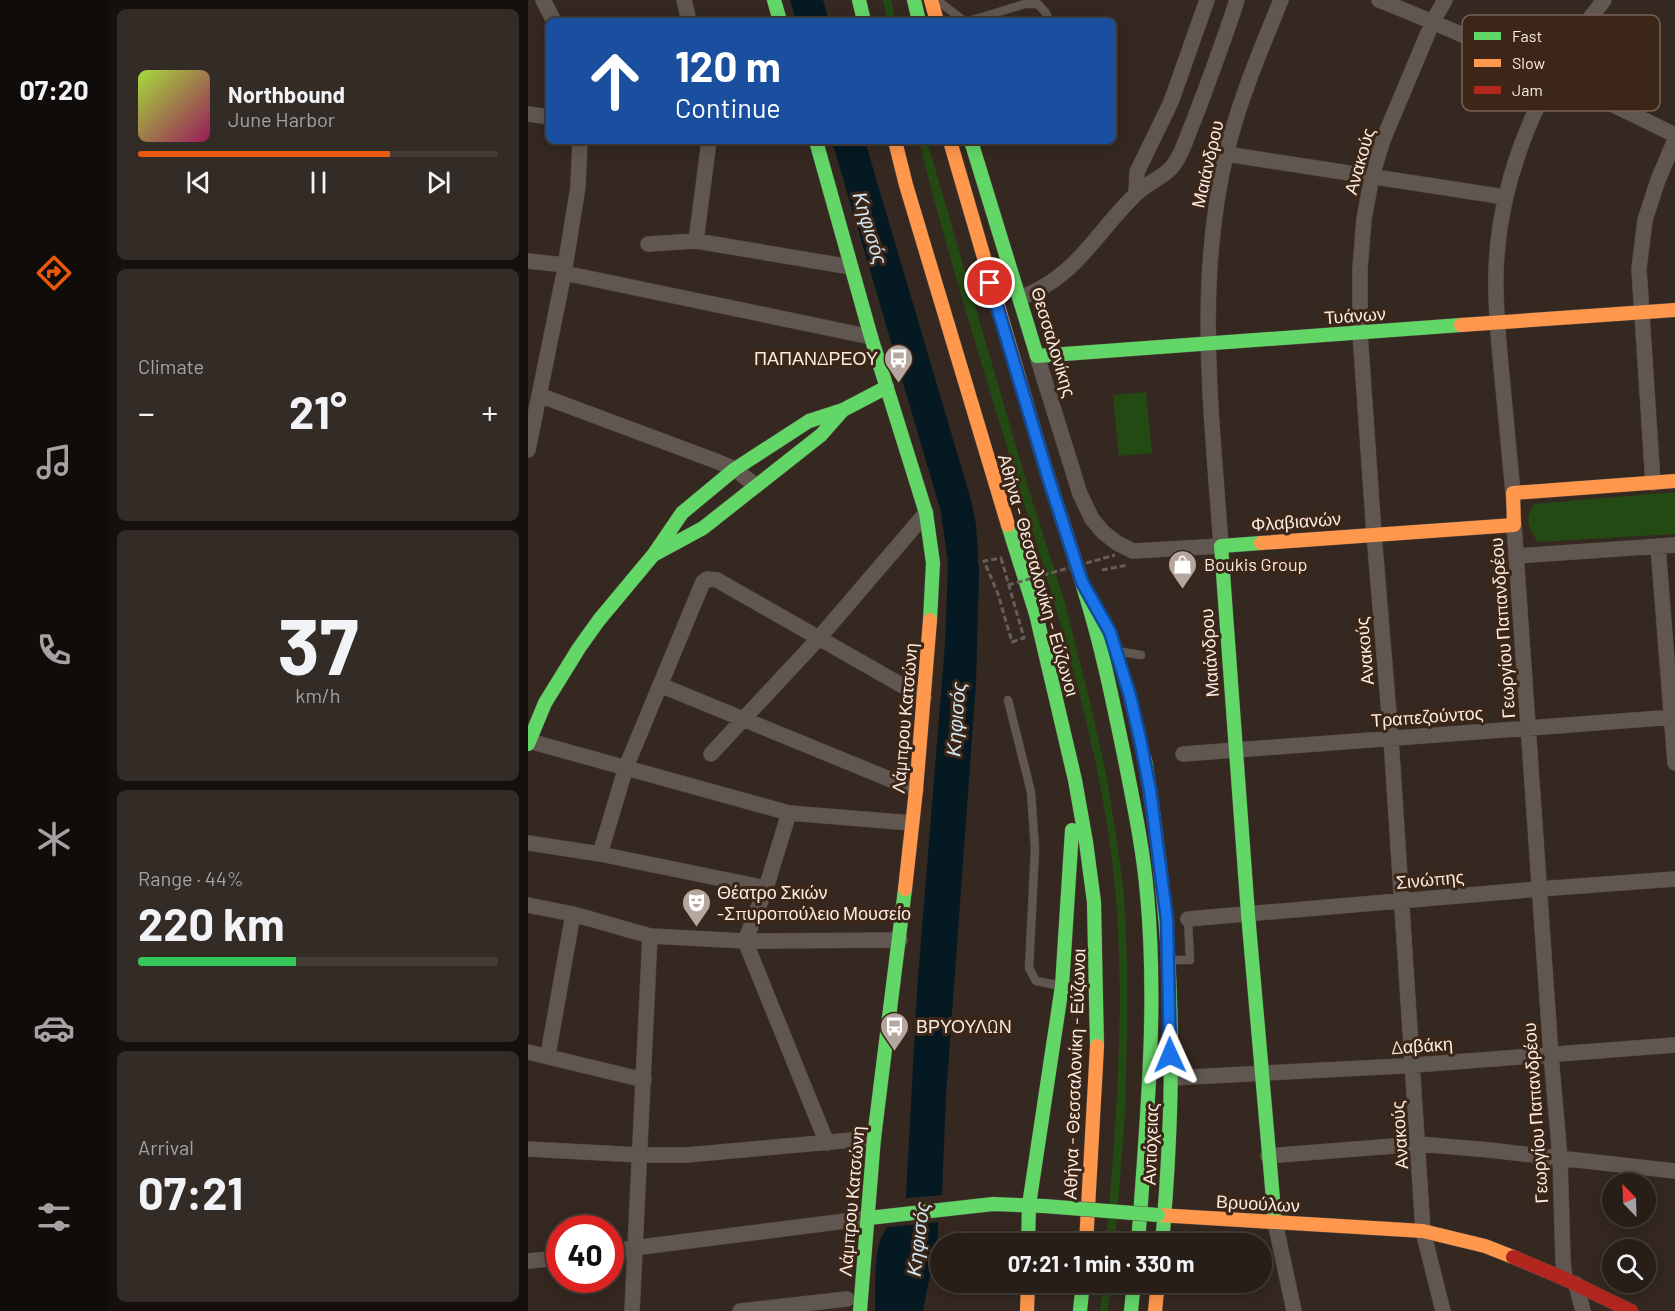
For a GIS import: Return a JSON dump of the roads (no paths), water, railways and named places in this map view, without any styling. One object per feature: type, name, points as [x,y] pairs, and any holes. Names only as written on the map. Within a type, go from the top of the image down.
[{"type":"main road","points":[[774,0],[779,18]]},
{"type":"main road","points":[[860,0],[863,18]]},
{"type":"main road","points":[[914,0],[918,18]]},
{"type":"main road","points":[[931,0],[936,18]]},
{"type":"main road","name":"Λάμπρου Κατσώνη","points":[[817,144],[871,337],[926,513],[933,563],[932,608],[916,790],[900,940],[874,1138],[875,1217],[860,1311]]},
{"type":"main road","name":"Αθήνα - Θεσσαλονίκη - Εύζωνοι","points":[[896,144],[997,492],[1036,614],[1076,780],[1094,902],[1096,960],[1095,1082],[1087,1233]]},
{"type":"main road","name":"Αθήνα - Θεσσαλονίκη - Εύζωνοι","points":[[951,144],[1050,483],[1081,578],[1128,771],[1147,895],[1150,959],[1148,1117],[1139,1233]]},
{"type":"main road","points":[[958,171],[971,144]]},
{"type":"main road","name":"Θεσσαλονίκης","points":[[973,144],[1037,356]]},
{"type":"main road","name":"Τυάνων","points":[[1037,356],[1675,310]]},
{"type":"main road","points":[[529,742],[545,703],[579,648],[654,554],[682,513],[735,469],[810,421],[843,410],[887,387]]},
{"type":"main road","points":[[654,554],[703,528],[821,435],[843,410]]},
{"type":"main road","points":[[1513,494],[1675,481]]},
{"type":"main road","name":"Γεωργίου Παπανδρέου","points":[[1513,494],[1514,525]]},
{"type":"main road","name":"Φλαβιανών","points":[[1221,546],[1514,525]]},
{"type":"main road","name":"Μαιάνδρου","points":[[1221,546],[1248,914],[1275,1222]]},
{"type":"main road","points":[[1081,578],[1110,632],[1118,657]]},
{"type":"main road","name":"Αντιόχειας","points":[[1144,755],[1167,920],[1171,1078],[1162,1233]]},
{"type":"main road","points":[[1028,1233],[1029,1205],[1062,986],[1076,780]]},
{"type":"main road","name":"Βρυούλων","points":[[875,1217],[993,1204],[1424,1231],[1485,1246],[1571,1281],[1631,1311]]},
{"type":"main road","points":[[1027,1311],[1028,1293]]},
{"type":"main road","points":[[1080,1311],[1082,1293]]},
{"type":"main road","points":[[1131,1311],[1133,1293]]},
{"type":"main road","points":[[1155,1311],[1157,1293]]},
{"type":"street","points":[[543,0],[552,18]]},
{"type":"street","points":[[684,0],[688,18]]},
{"type":"street","points":[[1136,194],[1137,172],[1171,102],[1206,0]]},
{"type":"street","points":[[1020,298],[1047,286],[1076,263],[1136,194],[1170,169],[1182,148],[1228,30],[1237,0]]},
{"type":"street","name":"Μαιάνδρου","points":[[1221,546],[1207,344],[1211,242],[1226,154],[1257,57],[1281,0]]},
{"type":"street","points":[[1379,0],[1462,34]]},
{"type":"street","name":"Ανακούς","points":[[1443,1311],[1424,1231],[1391,738],[1360,333],[1360,269],[1364,219],[1371,176],[1383,140],[1444,0]]},
{"type":"street","name":"Γεωργίου Παπανδρέου","points":[[1592,15],[1604,0]]},
{"type":"street","name":"Γεωργίου Παπανδρέου","points":[[1513,494],[1497,323],[1496,271],[1500,222],[1505,197],[1521,147],[1537,111]]},
{"type":"street","points":[[1626,111],[1675,135]]},
{"type":"street","points":[[528,114],[546,117]]},
{"type":"street","points":[[1653,483],[1639,269],[1645,220],[1675,140]]},
{"type":"street","points":[[528,450],[565,269],[578,187],[580,144]]},
{"type":"street","points":[[696,241],[709,144]]},
{"type":"street","points":[[1226,154],[1505,197]]},
{"type":"street","points":[[648,244],[696,241],[851,267]]},
{"type":"street","points":[[528,261],[871,337]]},
{"type":"street","name":"Θεσσαλονίκης","points":[[1037,356],[1080,494],[1092,519]]},
{"type":"street","points":[[539,395],[681,446],[735,469],[756,486]]},
{"type":"street","points":[[711,754],[819,638],[926,513]]},
{"type":"street","name":"Φλαβιανών","points":[[1092,519],[1117,543],[1133,551],[1221,546]]},
{"type":"street","name":"Γεωργίου Παπανδρέου","points":[[1514,525],[1560,1158],[1563,1260],[1583,1311]]},
{"type":"street","points":[[1516,556],[1675,545]]},
{"type":"street","points":[[1658,546],[1675,763]]},
{"type":"street","points":[[600,854],[626,767],[703,582],[707,579],[717,580],[924,698]]},
{"type":"street","points":[[660,685],[916,790]]},
{"type":"street","name":"Τραπεζούντος","points":[[1182,754],[1673,718]]},
{"type":"street","points":[[529,742],[789,813],[912,823]]},
{"type":"street","points":[[789,813],[766,888],[745,941],[827,1143]]},
{"type":"street","points":[[528,843],[600,854],[766,888]]},
{"type":"street","name":"Σινώπης","points":[[1188,919],[1675,879]]},
{"type":"street","points":[[528,905],[573,914],[650,936],[745,941],[900,940]]},
{"type":"street","points":[[548,1055],[573,914]]},
{"type":"street","points":[[632,1311],[650,936]]},
{"type":"street","name":"Δαβάκη","points":[[1171,1078],[1262,1075],[1675,1045]]},
{"type":"street","points":[[528,1052],[644,1080]]},
{"type":"street","points":[[528,1149],[640,1155],[707,1154],[874,1138]]},
{"type":"street","points":[[1268,1156],[1419,1144],[1675,1171]]},
{"type":"street","points":[[624,1249],[875,1217]]},
{"type":"street","name":"Μαιάνδρου","points":[[1275,1222],[1294,1311]]},
{"type":"street","points":[[528,1261],[546,1259]]},
{"type":"street","points":[[740,1311],[847,1299]]},
{"type":"lane","points":[[937,0],[960,18]]},
{"type":"lane","points":[[979,18],[1025,4],[1038,4],[1048,18]]},
{"type":"lane","points":[[1118,657],[1141,655]]},
{"type":"lane","points":[[1008,700],[1030,792],[1035,849],[1029,968],[1036,981],[1062,986]]},
{"type":"lane","points":[[1168,960],[1190,960],[1188,919]]},
{"type":"water","points":[[790,0],[823,0],[828,18],[795,18]]},
{"type":"water","points":[[833,144],[866,144],[971,500],[976,524],[978,556],[947,557],[941,512]]},
{"type":"water","points":[[948,566],[979,566],[976,683],[946,1096],[942,1195],[906,1198],[917,990],[945,644]]},
{"type":"water","points":[[938,1222],[938,1233],[930,1233],[930,1275],[923,1311],[875,1311],[877,1254],[879,1243],[888,1227]]},
{"type":"waterway","name":"Κηφισός","points":[[957,518],[963,562],[963,607]]},
{"type":"place","name":"ΠΑΠΑΝΔΡΕΟΥ","points":[[899,384]]},
{"type":"place","name":"Boukis Group","points":[[1183,590]]},
{"type":"place","name":"Θέατρο Σκιών -Σπυροπούλειο Μουσείο","points":[[696,928]]},
{"type":"place","name":"ΒΡΥΟΥΛΩΝ","points":[[895,1052]]}]
